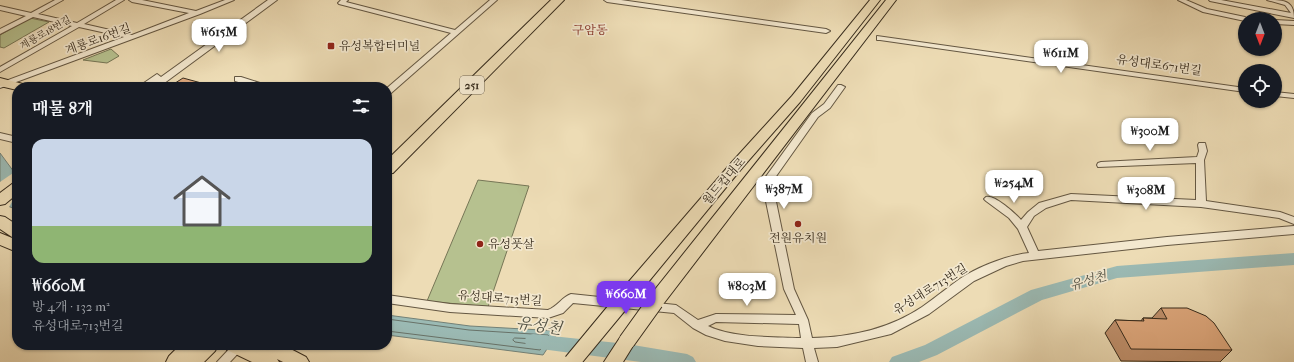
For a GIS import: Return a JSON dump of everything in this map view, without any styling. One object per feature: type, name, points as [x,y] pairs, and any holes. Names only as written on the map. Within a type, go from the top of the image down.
[{"type":"highway","name":"251","points":[[392,152],[548,0]]},
{"type":"highway","name":"251","points":[[392,164],[558,0]]},
{"type":"highway","points":[[176,362],[199,350]]},
{"type":"main road","name":"월드컵대로","points":[[572,362],[737,166],[796,99],[875,0]]},
{"type":"main road","name":"월드컵대로","points":[[613,362],[655,302],[891,0]]},
{"type":"main road","points":[[2,84],[12,86]]},
{"type":"main road","points":[[0,190],[12,182]]},
{"type":"main road","points":[[0,200],[12,192]]},
{"type":"main road","points":[[0,221],[12,229]]},
{"type":"main road","points":[[0,229],[12,235]]},
{"type":"main road","points":[[0,239],[12,244]]},
{"type":"main road","points":[[244,350],[270,362]]},
{"type":"main road","points":[[276,350],[300,362]]},
{"type":"street","points":[[0,32],[60,0]]},
{"type":"street","name":"계룡로18번길","points":[[0,70],[121,0]]},
{"type":"street","points":[[132,0],[198,13]]},
{"type":"street","name":"계룡로16번길","points":[[2,84],[134,38],[231,0]]},
{"type":"street","points":[[150,82],[263,0]]},
{"type":"street","points":[[160,82],[273,0]]},
{"type":"street","points":[[345,0],[341,3],[456,32]]},
{"type":"street","points":[[392,88],[494,0]]},
{"type":"street","points":[[608,0],[826,31]]},
{"type":"street","points":[[1181,0],[1205,11],[1238,18]]},
{"type":"street","points":[[1212,0],[1294,13]]},
{"type":"street","points":[[1270,0],[1287,4],[1294,13]]},
{"type":"street","points":[[0,8],[134,38]]},
{"type":"street","points":[[1282,22],[1294,23]]},
{"type":"street","name":"유성대로671번길","points":[[880,38],[1238,89]]},
{"type":"street","points":[[238,79],[247,82]]},
{"type":"street","points":[[812,362],[802,320],[789,289],[767,182],[815,115],[826,106],[841,87]]},
{"type":"street","points":[[1282,95],[1294,96]]},
{"type":"street","points":[[0,136],[12,139]]},
{"type":"street","points":[[1201,204],[1200,160],[1203,151],[1202,145]]},
{"type":"street","points":[[1101,165],[1200,160]]},
{"type":"street","points":[[1022,227],[1026,219],[1038,208],[1052,200],[1071,197],[1201,204],[1280,215],[1294,221]]},
{"type":"street","points":[[989,199],[1012,216],[1022,227],[1035,255]]},
{"type":"street","name":"유성대로713번길","points":[[392,299],[450,308],[548,314],[558,310],[571,298],[676,309],[697,325],[710,332],[758,341],[809,345],[837,342],[888,330],[925,311],[970,278],[1003,263],[1035,255],[1294,230]]},
{"type":"street","points":[[697,325],[716,318],[802,320]]},
{"type":"street","points":[[222,362],[232,350]]},
{"type":"green space","points":[[30,18],[49,22],[4,48],[0,47],[0,35]]},
{"type":"green space","points":[[111,49],[119,56],[107,63],[83,60]]},
{"type":"green space","name":"유성풋살","points":[[478,180],[529,186],[488,307],[427,301]]},
{"type":"water","points":[[0,153],[12,169],[12,208],[8,206],[0,197]]},
{"type":"water","points":[[392,316],[470,326],[559,331],[543,355],[392,336]]},
{"type":"pier","points":[[12,174],[12,202],[8,209],[0,200],[0,182]]},
{"type":"building","points":[[183,78],[198,82],[177,82]]},
{"type":"building","points":[[1161,308],[1187,308],[1206,316],[1214,323],[1232,350],[1131,349],[1115,320],[1144,321],[1143,318],[1167,319]]},
{"type":"waterway","name":"유성천","points":[[898,362],[931,350],[1037,295],[1117,272],[1294,259]]},
{"type":"waterway","name":"유성천","points":[[533,341],[627,352],[687,362]]},
{"type":"place","name":"유성복합터미널","points":[[331,46]]},
{"type":"place","name":"전원유치원","points":[[798,224]]},
{"type":"place","name":"유성풋살","points":[[480,244]]},
{"type":"district","name":"구암동","points":[[590,30]]}]
